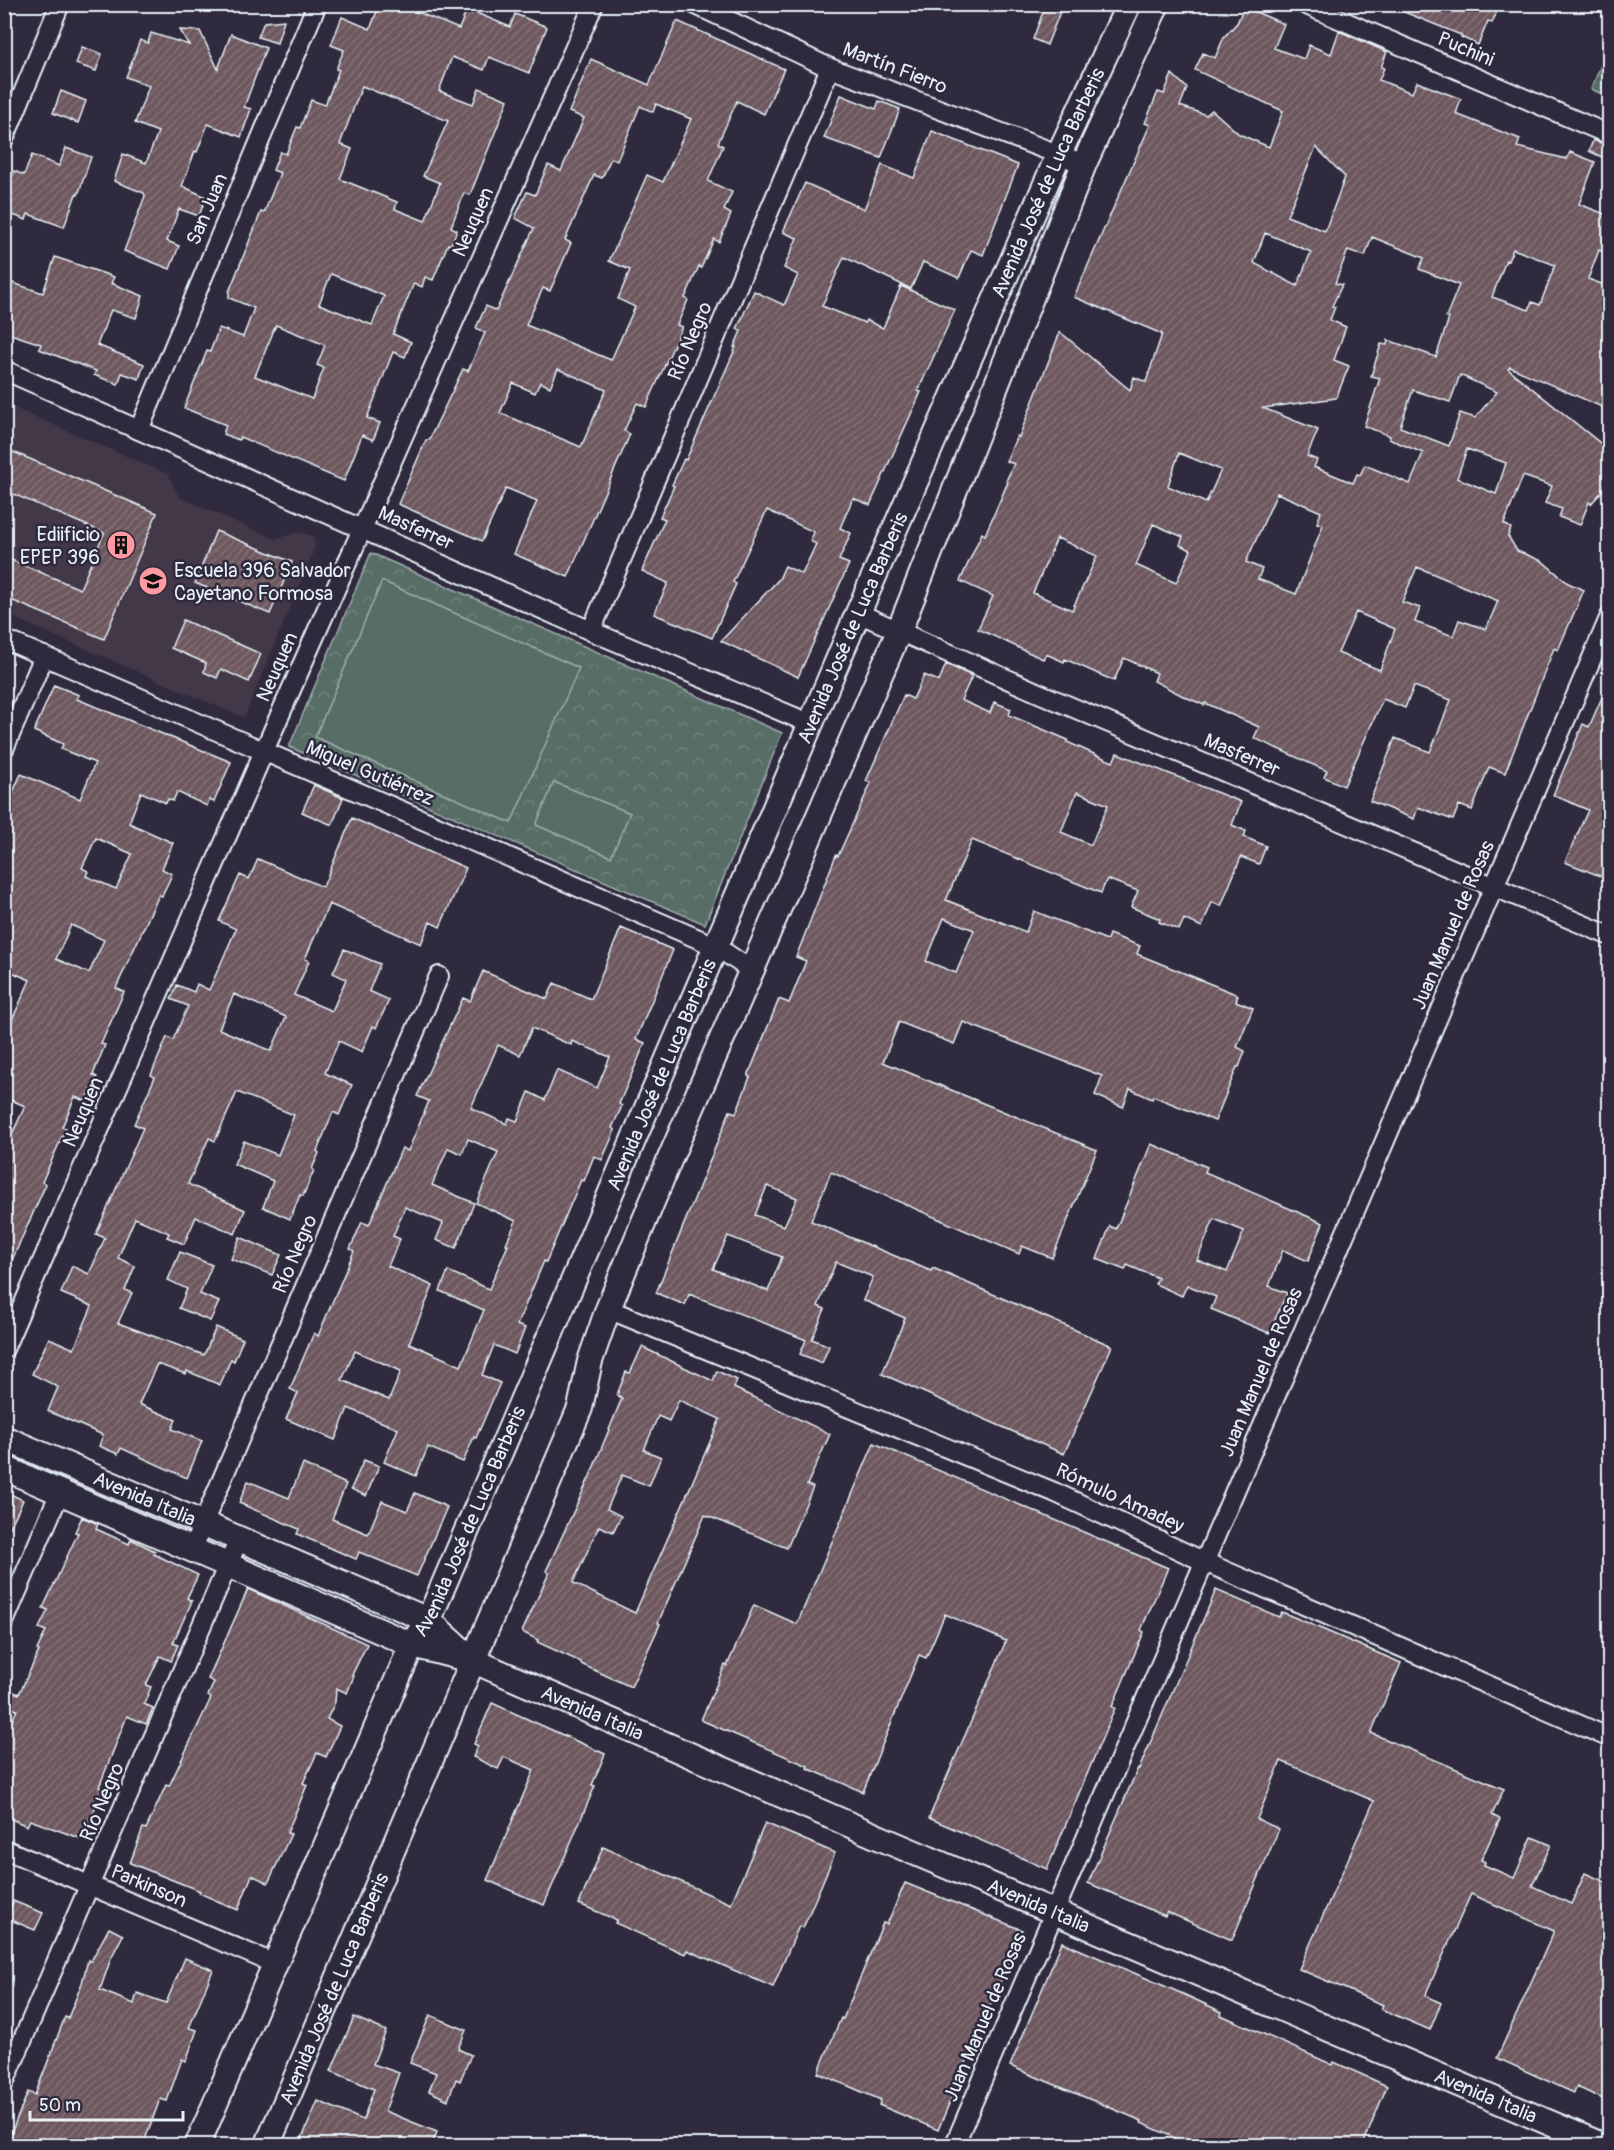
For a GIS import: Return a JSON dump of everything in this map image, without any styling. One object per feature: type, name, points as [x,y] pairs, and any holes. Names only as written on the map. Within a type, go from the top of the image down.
[{"type":"main road","name":"Avenida José de Luca Barberis","points":[[197,2145],[412,1645],[428,1620],[858,614],[1059,154],[1129,4]]},
{"type":"main road","name":"Avenida José de Luca Barberis","points":[[267,2145],[580,1408],[590,1361],[608,1309],[671,1156],[899,631],[1084,164],[1157,4]]},
{"type":"main road","name":"Avenida Italia","points":[[4,1438],[428,1620],[474,1661]]},
{"type":"main road","name":"Avenida Italia","points":[[4,1468],[412,1645],[474,1661],[1055,1912],[1604,2145]]},
{"type":"street","points":[[4,139],[60,4]]},
{"type":"street","name":"San Juan","points":[[139,430],[317,4]]},
{"type":"street","name":"Neuquen","points":[[4,1349],[264,751],[594,4]]},
{"type":"street","name":"Martín Fierro","points":[[694,4],[830,68],[1084,164]]},
{"type":"street","name":"Puchini","points":[[1304,4],[1610,135]]},
{"type":"street","name":"Río Negro","points":[[591,631],[830,68]]},
{"type":"street","name":"Masferrer","points":[[4,370],[591,631],[811,724]]},
{"type":"street","name":"Masferrer","points":[[858,614],[1610,936]]},
{"type":"street","name":"Juan Manuel de Rosas","points":[[954,2145],[1610,616]]},
{"type":"street","name":"Miguel Gutiérrez","points":[[4,639],[717,947],[752,971]]},
{"type":"street","points":[[4,749],[44,656]]},
{"type":"street","name":"Río Negro","points":[[192,1549],[439,976]]},
{"type":"street","name":"Rómulo Amadey","points":[[608,1309],[1054,1492],[1205,1562],[1610,1738]]},
{"type":"street","points":[[4,1622],[60,1492]]},
{"type":"street","name":"Río Negro","points":[[4,2083],[239,1539]]},
{"type":"street","name":"Parkinson","points":[[4,1849],[275,1964]]},
{"type":"shaded area","name":"Escuela 396 Salvador Cayetano Formosa","points":[[5,404],[168,474],[179,497],[275,539],[299,532],[313,536],[315,547],[244,718],[5,614]]},
{"type":"green space","points":[[1609,46],[1609,97],[1591,89]]},
{"type":"green space","points":[[371,553],[782,733],[705,924],[289,747]]},
{"type":"green space","points":[[382,581],[579,668],[511,823],[315,737]]},
{"type":"green space","points":[[554,782],[630,813],[611,857],[536,825]]},
{"type":"building","points":[[380,4],[414,4],[410,9],[459,29],[467,9],[510,27],[515,14],[547,27],[529,73],[489,57],[484,70],[452,57],[439,91],[473,104],[479,88],[508,100],[470,195],[464,193],[451,227],[457,230],[451,245],[448,244],[433,280],[425,277],[422,287],[414,283],[393,334],[411,342],[405,357],[393,352],[367,418],[380,423],[373,440],[362,435],[344,481],[240,437],[239,440],[223,434],[226,425],[184,408],[219,328],[243,337],[254,308],[229,298],[229,292],[261,212],[264,213],[280,173],[273,170],[280,152],[286,154],[311,100],[325,105],[339,70],[336,69],[344,50],[331,45],[342,17],[370,29]],"holes":[[[362,86],[448,121],[423,176],[440,183],[425,221],[395,209],[397,202],[340,179],[352,149],[340,144]],[[331,274],[384,296],[372,325],[319,304]],[[276,325],[325,345],[317,365],[324,368],[312,399],[255,376]]]},
{"type":"building","points":[[1046,4],[1063,4],[1047,45],[1033,39]]},
{"type":"building","points":[[1500,4],[1492,23],[1488,21],[1478,45],[1461,35],[1387,5]]},
{"type":"building","points":[[1244,7],[1284,24],[1274,48],[1304,59],[1309,45],[1331,54],[1339,31],[1387,52],[1379,80],[1412,93],[1417,82],[1461,99],[1456,114],[1520,139],[1517,147],[1567,159],[1570,152],[1595,162],[1579,204],[1610,216],[1610,238],[1604,252],[1599,250],[1588,279],[1610,287],[1610,390],[1602,407],[1510,367],[1508,369],[1604,446],[1610,448],[1610,482],[1591,504],[1589,502],[1580,525],[1559,517],[1562,509],[1545,503],[1552,486],[1523,476],[1504,524],[1511,528],[1508,536],[1517,551],[1542,561],[1568,583],[1584,590],[1558,650],[1554,648],[1505,773],[1489,767],[1472,810],[1459,805],[1453,820],[1418,807],[1414,819],[1370,801],[1395,738],[1430,752],[1451,700],[1414,686],[1405,708],[1383,699],[1344,786],[1324,777],[1327,771],[1254,738],[1259,727],[1205,703],[1204,705],[1183,696],[1154,681],[1157,673],[1124,658],[1114,681],[1065,659],[1064,662],[1046,654],[1043,659],[978,629],[993,596],[960,581],[982,533],[985,535],[1008,482],[1006,481],[1014,464],[1006,461],[1017,436],[1019,437],[1060,332],[1130,390],[1134,377],[1146,382],[1162,334],[1074,297],[1150,125],[1145,123],[1158,92],[1164,94],[1172,74],[1187,88],[1180,106],[1206,115],[1212,110],[1239,134],[1269,147],[1283,111],[1195,70],[1203,53],[1215,58],[1224,37],[1237,23]],"holes":[[[1316,147],[1345,177],[1325,231],[1287,216]],[[1265,233],[1311,252],[1297,286],[1254,263]],[[1372,237],[1424,258],[1419,269],[1459,285],[1446,317],[1449,318],[1436,357],[1388,340],[1387,345],[1381,344],[1371,376],[1380,378],[1364,426],[1423,453],[1410,484],[1365,465],[1353,483],[1314,467],[1317,460],[1307,456],[1318,430],[1263,408],[1336,398],[1349,366],[1334,360],[1346,327],[1330,320],[1335,307],[1332,306],[1342,285],[1335,283],[1348,250],[1365,256]],[[1513,249],[1555,265],[1540,305],[1532,302],[1529,310],[1492,297],[1506,260],[1508,261]],[[1460,375],[1497,392],[1475,418],[1460,413],[1449,446],[1400,427],[1413,390],[1450,402]],[[1467,449],[1506,463],[1496,494],[1457,478]],[[1179,453],[1221,470],[1206,503],[1168,486]],[[1277,493],[1321,512],[1317,523],[1323,525],[1296,594],[1258,579],[1262,569],[1246,562]],[[1153,524],[1183,537],[1180,545],[1191,550],[1176,583],[1136,565]],[[1057,538],[1097,556],[1072,610],[1033,593]],[[1417,567],[1498,601],[1486,629],[1459,620],[1453,636],[1415,622],[1420,608],[1402,602]],[[1356,612],[1395,629],[1380,670],[1338,653]]]},
{"type":"building","points":[[284,20],[277,43],[258,37],[264,22]]},
{"type":"building","points":[[677,21],[784,69],[764,114],[737,101],[718,143],[723,146],[708,181],[732,192],[724,210],[731,214],[719,242],[714,239],[701,268],[699,266],[685,298],[688,300],[677,325],[682,327],[646,407],[637,403],[624,431],[630,434],[568,577],[514,554],[537,501],[506,488],[482,541],[398,504],[426,440],[429,440],[463,369],[468,371],[485,333],[476,328],[486,306],[496,311],[534,228],[515,218],[527,192],[535,195],[548,165],[561,171],[584,118],[569,112],[591,59],[649,85]],"holes":[[[656,104],[691,119],[663,182],[647,175],[609,261],[630,270],[618,299],[635,307],[611,360],[526,325],[543,288],[550,291],[571,243],[565,240],[594,175],[602,178],[611,158],[617,161],[640,106],[653,112]],[[558,369],[606,390],[581,447],[500,413],[513,383],[535,393],[540,382],[550,387]]]},
{"type":"building","points":[[180,30],[200,31],[218,69],[231,34],[266,48],[244,107],[251,109],[241,137],[208,124],[197,152],[195,151],[182,186],[206,197],[199,216],[179,209],[167,241],[179,246],[170,269],[124,251],[145,196],[144,193],[114,181],[123,154],[146,163],[158,132],[135,123],[149,86],[126,77],[140,40],[148,43],[151,33],[189,45]]},
{"type":"building","points":[[82,47],[102,54],[96,71],[76,64]]},
{"type":"building","points":[[61,91],[86,101],[78,123],[53,113]]},
{"type":"building","points":[[841,95],[876,109],[879,101],[900,109],[881,158],[824,138]]},
{"type":"building","points":[[932,131],[1018,165],[983,255],[971,250],[959,278],[923,262],[911,289],[844,257],[822,306],[883,328],[901,286],[955,310],[870,505],[853,498],[840,528],[851,533],[839,560],[849,564],[798,677],[721,641],[779,579],[785,566],[802,574],[816,544],[810,541],[814,532],[767,510],[733,582],[736,584],[712,638],[654,614],[668,583],[642,571],[665,519],[660,517],[674,486],[672,485],[684,459],[686,460],[736,347],[734,347],[741,331],[737,329],[754,291],[784,305],[798,275],[784,268],[797,238],[783,232],[805,183],[864,209],[882,165],[914,178]]},
{"type":"building","points":[[1593,140],[1609,146],[1604,158],[1589,151]]},
{"type":"building","points":[[66,148],[91,157],[64,227],[28,214],[26,220],[8,213],[10,207],[4,204],[4,195],[14,171],[24,175],[32,155],[59,166]]},
{"type":"building","points":[[55,257],[114,277],[111,283],[143,296],[136,318],[111,310],[97,345],[144,364],[139,379],[122,373],[118,384],[94,375],[96,371],[39,349],[41,344],[4,332],[4,280],[43,293]]},
{"type":"building","name":"Ediificio EPEP 396","points":[[4,448],[157,513],[104,639],[4,597],[4,557],[80,589],[104,533],[4,490]]},
{"type":"building","points":[[216,531],[292,562],[270,614],[195,583]]},
{"type":"building","points":[[183,620],[261,654],[249,682],[221,669],[217,678],[204,672],[206,663],[171,648]]},
{"type":"building","points":[[946,664],[972,676],[961,700],[990,713],[994,702],[1011,709],[1009,715],[1113,762],[1117,753],[1241,802],[1232,825],[1246,831],[1244,837],[1266,846],[1259,864],[1241,857],[1221,906],[1212,902],[1202,927],[1184,919],[1179,930],[1131,907],[1138,891],[1107,879],[1101,893],[972,840],[946,900],[1026,932],[1034,911],[1107,940],[1109,934],[1140,946],[1137,954],[1238,995],[1236,1001],[1253,1008],[1237,1047],[1245,1051],[1239,1067],[1237,1067],[1215,1121],[1130,1089],[1123,1107],[1095,1095],[1102,1076],[963,1022],[954,1044],[899,1022],[883,1062],[1097,1150],[1052,1258],[1022,1246],[1019,1254],[831,1172],[811,1221],[931,1271],[933,1268],[1112,1346],[1064,1454],[882,1374],[905,1318],[863,1300],[873,1277],[836,1262],[818,1306],[825,1309],[812,1339],[829,1346],[822,1363],[800,1354],[806,1340],[689,1294],[685,1305],[656,1293],[730,1111],[736,1113],[750,1077],[748,1076],[779,999],[789,1003],[806,961],[796,957],[836,855],[838,856],[871,783],[866,781],[904,695],[913,699],[924,675],[939,681]],"holes":[[[1077,792],[1108,805],[1091,845],[1061,832]],[[944,918],[974,930],[956,973],[926,961]],[[767,1186],[797,1198],[784,1226],[755,1215]],[[728,1236],[782,1257],[768,1291],[713,1269]]]},
{"type":"building","points":[[1610,679],[1610,880],[1565,862],[1588,810],[1553,795],[1583,724],[1589,727]]},
{"type":"building","points":[[54,685],[79,695],[77,699],[231,762],[214,802],[209,800],[207,806],[177,792],[173,801],[168,799],[166,803],[141,792],[129,823],[173,843],[162,869],[172,874],[162,896],[159,895],[116,988],[124,992],[101,1044],[105,1045],[93,1075],[97,1077],[86,1101],[75,1097],[62,1127],[66,1128],[42,1182],[46,1184],[4,1278],[4,1152],[25,1106],[4,1097],[4,1038],[30,980],[7,970],[11,960],[4,961],[4,812],[21,774],[80,799],[95,763],[61,749],[63,744],[34,731]],"holes":[[[96,838],[132,854],[116,889],[86,876],[88,871],[82,868]],[[71,925],[104,940],[89,973],[56,959]]]},
{"type":"building","points":[[314,785],[343,798],[332,825],[302,812]]},
{"type":"building","points":[[352,818],[466,868],[440,927],[430,922],[421,944],[329,904],[305,959],[309,961],[294,995],[332,1011],[346,979],[333,973],[344,949],[380,964],[369,991],[389,1000],[376,1028],[373,1026],[362,1052],[339,1041],[325,1073],[352,1085],[339,1115],[333,1112],[317,1151],[319,1153],[312,1169],[314,1170],[290,1219],[263,1207],[273,1181],[234,1164],[244,1141],[278,1155],[294,1115],[237,1092],[215,1141],[209,1138],[188,1184],[245,1210],[235,1234],[196,1217],[184,1244],[167,1237],[169,1233],[135,1218],[118,1258],[135,1266],[125,1290],[132,1293],[118,1323],[204,1355],[216,1327],[243,1339],[220,1385],[187,1371],[186,1374],[157,1364],[139,1404],[176,1420],[172,1429],[202,1441],[187,1478],[121,1448],[118,1454],[99,1446],[103,1435],[48,1411],[58,1387],[32,1374],[49,1338],[74,1349],[92,1306],[61,1293],[72,1266],[89,1274],[105,1238],[96,1234],[143,1128],[134,1124],[155,1077],[151,1075],[167,1037],[173,1040],[188,1006],[171,999],[177,985],[194,992],[197,984],[209,990],[236,929],[219,921],[240,875],[249,879],[258,859],[323,887]],"holes":[[[234,994],[286,1017],[271,1051],[219,1029]]]},
{"type":"building","points":[[621,928],[673,950],[636,1039],[645,1043],[619,1104],[622,1106],[612,1128],[615,1130],[602,1160],[594,1156],[584,1181],[581,1180],[546,1262],[544,1261],[517,1325],[525,1328],[515,1354],[494,1345],[482,1375],[500,1383],[463,1462],[428,1447],[416,1476],[384,1462],[398,1429],[348,1408],[335,1440],[286,1419],[298,1393],[290,1389],[314,1333],[318,1336],[354,1251],[350,1249],[362,1222],[369,1225],[402,1148],[408,1151],[429,1101],[417,1096],[463,998],[470,1001],[483,971],[547,999],[554,983],[591,999]],"holes":[[[532,1028],[571,1045],[572,1041],[610,1057],[597,1088],[557,1070],[545,1100],[529,1092],[517,1121],[509,1118],[507,1124],[471,1108],[498,1045],[520,1055]],[[468,1139],[498,1152],[476,1203],[516,1221],[489,1289],[448,1271],[440,1291],[484,1310],[461,1366],[409,1343],[433,1286],[388,1266],[400,1239],[393,1236],[405,1207],[443,1223],[436,1240],[456,1248],[474,1203],[432,1185],[448,1148],[462,1154]],[[355,1351],[401,1371],[389,1400],[342,1380]]]},
{"type":"building","points":[[1151,1144],[1207,1167],[1205,1172],[1323,1223],[1308,1261],[1283,1250],[1269,1286],[1287,1293],[1269,1333],[1211,1309],[1216,1297],[1187,1285],[1182,1296],[1155,1284],[1158,1278],[1127,1265],[1125,1270],[1097,1259],[1110,1226],[1116,1229]],"holes":[[[1214,1219],[1244,1231],[1227,1272],[1197,1260]]]},
{"type":"building","points":[[240,1237],[281,1255],[272,1275],[231,1259]]},
{"type":"building","points":[[180,1252],[212,1265],[200,1294],[219,1302],[210,1321],[179,1308],[187,1289],[168,1280]]},
{"type":"building","points":[[642,1347],[713,1381],[717,1371],[737,1380],[734,1388],[830,1434],[807,1485],[813,1487],[787,1548],[705,1515],[631,1687],[537,1642],[538,1640],[522,1632],[549,1573],[546,1571],[590,1476],[622,1398],[617,1395],[626,1372],[630,1373]],"holes":[[[679,1400],[720,1419],[635,1613],[573,1583],[599,1526],[613,1532],[621,1516],[607,1509],[622,1475],[649,1486],[661,1457],[644,1450],[658,1416],[669,1421]]]},
{"type":"building","points":[[874,1443],[1168,1568],[1141,1630],[1144,1632],[1112,1707],[1115,1708],[1047,1869],[929,1818],[1006,1641],[945,1614],[926,1658],[919,1655],[863,1792],[701,1720],[754,1605],[797,1624]]},
{"type":"building","points":[[364,1460],[379,1466],[366,1496],[351,1489]]},
{"type":"building","points":[[303,1464],[346,1484],[332,1519],[368,1534],[382,1501],[407,1511],[415,1493],[447,1507],[417,1576],[359,1552],[356,1559],[297,1534],[299,1529],[239,1503],[248,1481],[289,1498]]},
{"type":"building","points":[[4,1491],[23,1500],[4,1540]]},
{"type":"building","points":[[82,1517],[98,1524],[96,1529],[129,1544],[131,1539],[155,1551],[154,1554],[198,1575],[187,1598],[192,1601],[173,1643],[178,1645],[171,1661],[160,1656],[146,1685],[151,1687],[144,1704],[153,1708],[146,1724],[127,1716],[99,1787],[103,1789],[82,1839],[30,1820],[27,1826],[7,1817],[10,1810],[4,1807],[4,1737],[17,1710],[4,1705],[4,1698],[8,1690],[19,1694],[39,1651],[37,1650],[46,1631],[39,1628],[48,1610],[43,1608],[78,1533],[75,1532]]},
{"type":"building","points":[[248,1589],[367,1644],[352,1675],[354,1676],[347,1693],[336,1688],[335,1702],[327,1719],[340,1726],[326,1757],[317,1753],[303,1783],[307,1785],[287,1833],[291,1834],[268,1883],[252,1875],[238,1910],[199,1893],[200,1891],[130,1863],[143,1828],[146,1829],[166,1785],[169,1786],[211,1698],[208,1696],[214,1682],[208,1679]]},
{"type":"building","points":[[1216,1590],[1279,1617],[1282,1612],[1401,1663],[1371,1733],[1504,1789],[1492,1815],[1500,1819],[1481,1860],[1485,1862],[1484,1865],[1514,1878],[1532,1837],[1551,1845],[1532,1886],[1571,1904],[1585,1873],[1610,1884],[1610,2086],[1603,2099],[1577,2087],[1574,2093],[1497,2058],[1554,1931],[1471,1894],[1427,1991],[1426,1996],[1441,2003],[1430,2030],[1381,2009],[1383,2005],[1299,1969],[1374,1801],[1281,1761],[1257,1819],[1279,1829],[1232,1940],[1167,1912],[1165,1916],[1088,1883]]},
{"type":"building","points":[[492,1703],[605,1754],[592,1785],[595,1786],[544,1905],[487,1880],[534,1770],[504,1757],[498,1769],[473,1757],[478,1746],[474,1744]]},
{"type":"building","points":[[765,1823],[835,1853],[803,1928],[799,1926],[773,1987],[687,1950],[685,1954],[615,1923],[617,1920],[579,1904],[603,1847],[731,1904]]},
{"type":"building","points":[[905,1883],[1022,1930],[938,2130],[879,2105],[881,2100],[818,2073],[883,1923],[887,1924]]},
{"type":"building","points":[[13,1901],[43,1913],[35,1930],[6,1918]]},
{"type":"building","points":[[109,1928],[123,1935],[111,1958],[100,1990],[134,2004],[137,1993],[166,2003],[185,1958],[213,1970],[189,2028],[197,2030],[186,2061],[182,2059],[167,2101],[160,2099],[143,2145],[6,2145],[28,2092],[35,2095],[65,2017],[68,2018],[82,1983],[88,1960],[91,1961]]},
{"type":"building","points":[[1062,1942],[1183,1994],[1222,2012],[1221,2015],[1333,2065],[1334,2062],[1387,2086],[1363,2145],[1191,2145],[1141,2123],[1142,2121],[1010,2066]]},
{"type":"building","points":[[430,2015],[466,2030],[458,2049],[471,2055],[460,2081],[456,2079],[448,2100],[429,2091],[436,2073],[410,2063]]},
{"type":"building","points":[[354,2017],[386,2031],[373,2064],[399,2073],[385,2111],[437,2132],[432,2145],[299,2145],[318,2101],[363,2120],[374,2089],[331,2071]]},
{"type":"place","name":"Ediificio EPEP 396","points":[[121,545]]},
{"type":"place","name":"Escuela 396 Salvador Cayetano Formosa","points":[[153,581]]}]
